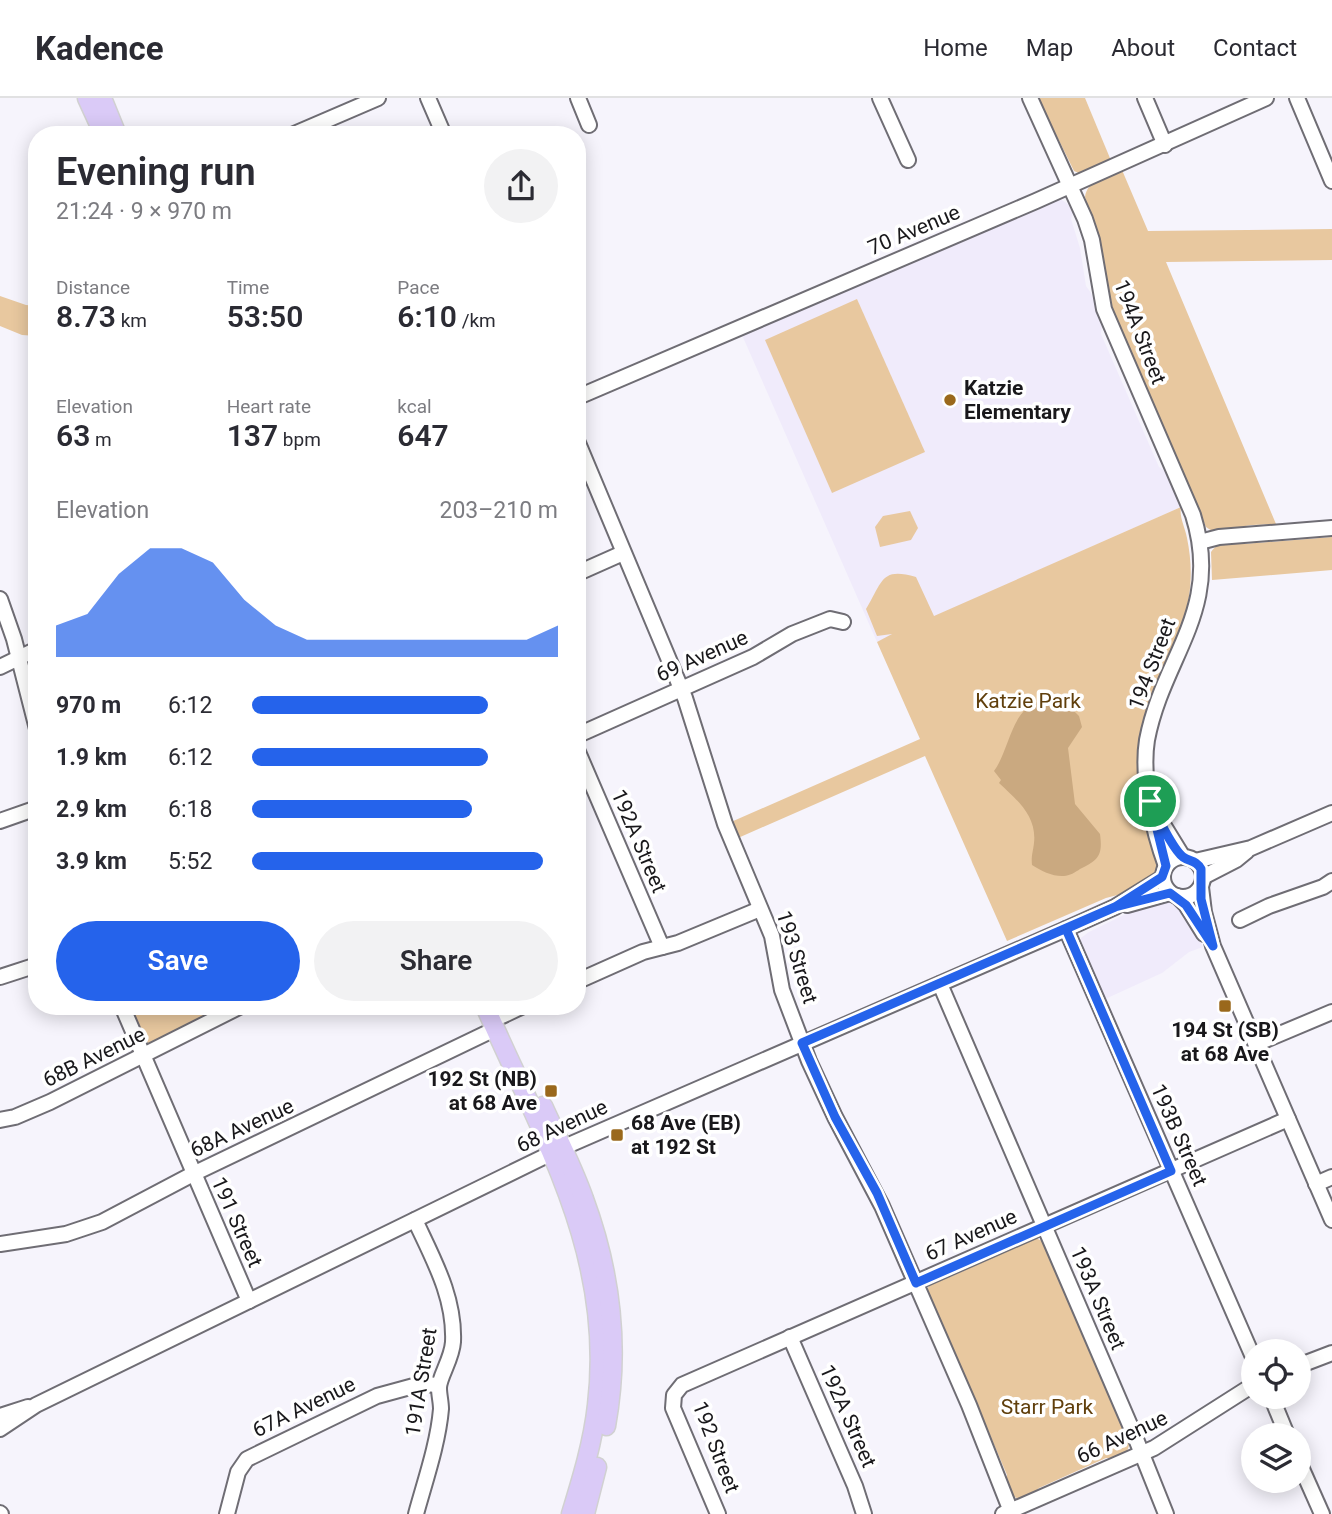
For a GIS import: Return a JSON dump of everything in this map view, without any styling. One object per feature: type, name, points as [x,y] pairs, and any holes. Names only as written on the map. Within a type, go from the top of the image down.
[{"type":"main road","points":[[87,98],[100,126]]},
{"type":"main road","points":[[102,98],[113,126]]},
{"type":"main road","points":[[498,1017],[557,1151],[583,1196],[598,1240],[607,1280],[611,1321],[610,1401],[599,1459],[584,1514]]},
{"type":"main road","points":[[557,1151],[593,1272],[600,1323],[601,1360],[597,1408],[571,1514]]},
{"type":"street","points":[[314,126],[379,98]]},
{"type":"street","points":[[428,98],[440,126]]},
{"type":"street","points":[[578,98],[589,125]]},
{"type":"street","points":[[880,98],[908,160]]},
{"type":"street","name":"194A Street","points":[[1030,98],[1071,185],[1092,240],[1104,309],[1193,515],[1200,542]]},
{"type":"street","points":[[1145,98],[1165,145]]},
{"type":"street","name":"70 Avenue","points":[[586,394],[1165,145],[1266,98]]},
{"type":"street","points":[[1297,98],[1332,181]]},
{"type":"street","name":"193 Street","points":[[586,462],[681,688],[725,824],[772,936],[785,1001],[835,1117],[877,1193],[969,1405],[1008,1513]]},
{"type":"street","points":[[1200,542],[1219,537],[1332,528]]},
{"type":"street","name":"194 Street","points":[[1164,872],[1145,772],[1147,743],[1154,712],[1195,609],[1202,569],[1200,542]]},
{"type":"street","points":[[586,570],[624,554]]},
{"type":"street","points":[[0,599],[28,694]]},
{"type":"street","name":"69 Avenue","points":[[586,731],[753,657],[792,634],[830,619],[843,622]]},
{"type":"street","points":[[0,667],[28,654]]},
{"type":"street","name":"192A Street","points":[[586,771],[662,947]]},
{"type":"street","name":"194 Street","points":[[1150,801],[1170,839],[1189,859]]},
{"type":"street","points":[[0,821],[28,811]]},
{"type":"street","points":[[1213,946],[1186,905],[1164,885],[1164,872],[1174,859],[1189,859],[1251,848],[1332,813]]},
{"type":"street","points":[[1173,895],[1192,895],[1202,882],[1251,848]]},
{"type":"street","points":[[1189,859],[1200,867],[1203,912],[1213,946],[1332,1220]]},
{"type":"street","name":"68 Avenue","points":[[0,1429],[36,1405],[557,1151],[1115,907],[1164,872]]},
{"type":"street","points":[[1240,920],[1332,881]]},
{"type":"street","name":"68 Avenue","points":[[1115,907],[1173,895]]},
{"type":"street","points":[[586,977],[643,952],[678,943],[761,909]]},
{"type":"street","name":"193B Street","points":[[1066,929],[1245,1339]]},
{"type":"street","points":[[0,976],[28,968]]},
{"type":"street","name":"193A Street","points":[[940,984],[1166,1514]]},
{"type":"street","points":[[1256,1044],[1332,1012]]},
{"type":"street","name":"191 Street","points":[[126,1015],[249,1301]]},
{"type":"street","name":"68B Avenue","points":[[0,1120],[33,1110],[224,1015]]},
{"type":"street","name":"68A Avenue","points":[[0,1244],[66,1234],[102,1222],[498,1017]]},
{"type":"street","name":"67 Avenue","points":[[674,1395],[682,1385],[693,1379],[1288,1119]]},
{"type":"street","points":[[1316,1184],[1332,1177]]},
{"type":"street","name":"191A Street","points":[[415,1220],[445,1286],[453,1344],[439,1385],[439,1422],[416,1514]]},
{"type":"street","name":"192A Street","points":[[790,1337],[855,1486],[863,1514]]},
{"type":"street","points":[[1311,1361],[1332,1353]]},
{"type":"street","name":"67A Avenue","points":[[227,1514],[238,1472],[247,1459],[377,1396],[421,1384],[439,1385]]},
{"type":"street","name":"66 Avenue","points":[[1008,1513],[1165,1442],[1241,1393]]},
{"type":"street","name":"192 Street","points":[[674,1395],[673,1408],[677,1422],[718,1514]]},
{"type":"street","name":"68 Avenue","points":[[0,1416],[36,1405]]},
{"type":"street","points":[[1311,1490],[1322,1514]]},
{"type":"shaded area","name":"Katzie Elementary","points":[[1059,198],[1069,205],[1073,213],[1071,219],[1080,248],[1086,286],[1102,325],[1101,334],[1159,467],[1165,471],[1181,507],[877,642],[742,335]]},
{"type":"shaded area","points":[[1044,700],[1070,707],[1079,716],[1082,727],[1068,748],[1075,804],[1100,834],[1101,847],[1098,856],[1091,863],[1066,876],[1052,875],[1032,865],[1034,833],[1029,817],[999,783],[1001,780],[994,771],[1018,719],[1033,704]]},
{"type":"shaded area","points":[[1169,899],[1188,916],[1203,947],[1189,952],[1162,973],[1103,1000],[1080,947],[1081,938],[1134,910]]},
{"type":"green space","points":[[1038,98],[1085,98],[1112,163],[1081,174],[1074,171]]},
{"type":"green space","points":[[1122,170],[1148,231],[1332,229],[1332,260],[1166,262],[1276,524],[1250,525],[1219,532],[1206,527],[1112,307],[1101,245],[1085,197],[1094,182]]},
{"type":"green space","points":[[0,296],[28,305],[28,335],[0,326]]},
{"type":"green space","points":[[857,299],[925,452],[832,493],[765,340]]},
{"type":"green space","name":"Katzie Park","points":[[1181,507],[1190,560],[1189,596],[1181,629],[1148,709],[1138,753],[1141,793],[1160,864],[1152,877],[1129,892],[1106,898],[1007,941],[925,756],[738,838],[731,822],[920,739],[877,642],[892,634],[877,636],[866,609],[880,584],[889,575],[904,574],[916,577],[934,616]]},
{"type":"green space","points":[[910,511],[918,528],[911,540],[880,547],[875,527],[883,516]]},
{"type":"green space","points":[[1332,537],[1332,570],[1212,580],[1211,552],[1221,543],[1230,541],[1243,544]]},
{"type":"green space","points":[[134,1015],[208,1015],[152,1045],[144,1041]]},
{"type":"green space","name":"Starr Park","points":[[1034,1237],[1044,1242],[1129,1438],[1129,1444],[1126,1452],[1120,1456],[1106,1458],[1019,1499],[1010,1495],[1007,1475],[937,1311],[926,1292],[935,1280],[950,1277]]},
{"type":"place","name":"Katzie Elementary","points":[[950,400]]},
{"type":"place","name":"194 St (SB) at 68 Ave","points":[[1225,1006]]},
{"type":"place","name":"192 St (NB) at 68 Ave","points":[[551,1091]]},
{"type":"place","name":"68 Ave (EB) at 192 St","points":[[617,1135]]},
{"type":"route","points":[[1150,801],[1166,866],[1162,877],[1115,907],[802,1043],[818,1083],[877,1193],[916,1283],[1171,1171],[1066,929],[1115,907],[1170,893],[1186,905],[1213,946],[1201,899],[1201,869],[1193,860],[1184,857],[1170,839],[1150,801]]}]
